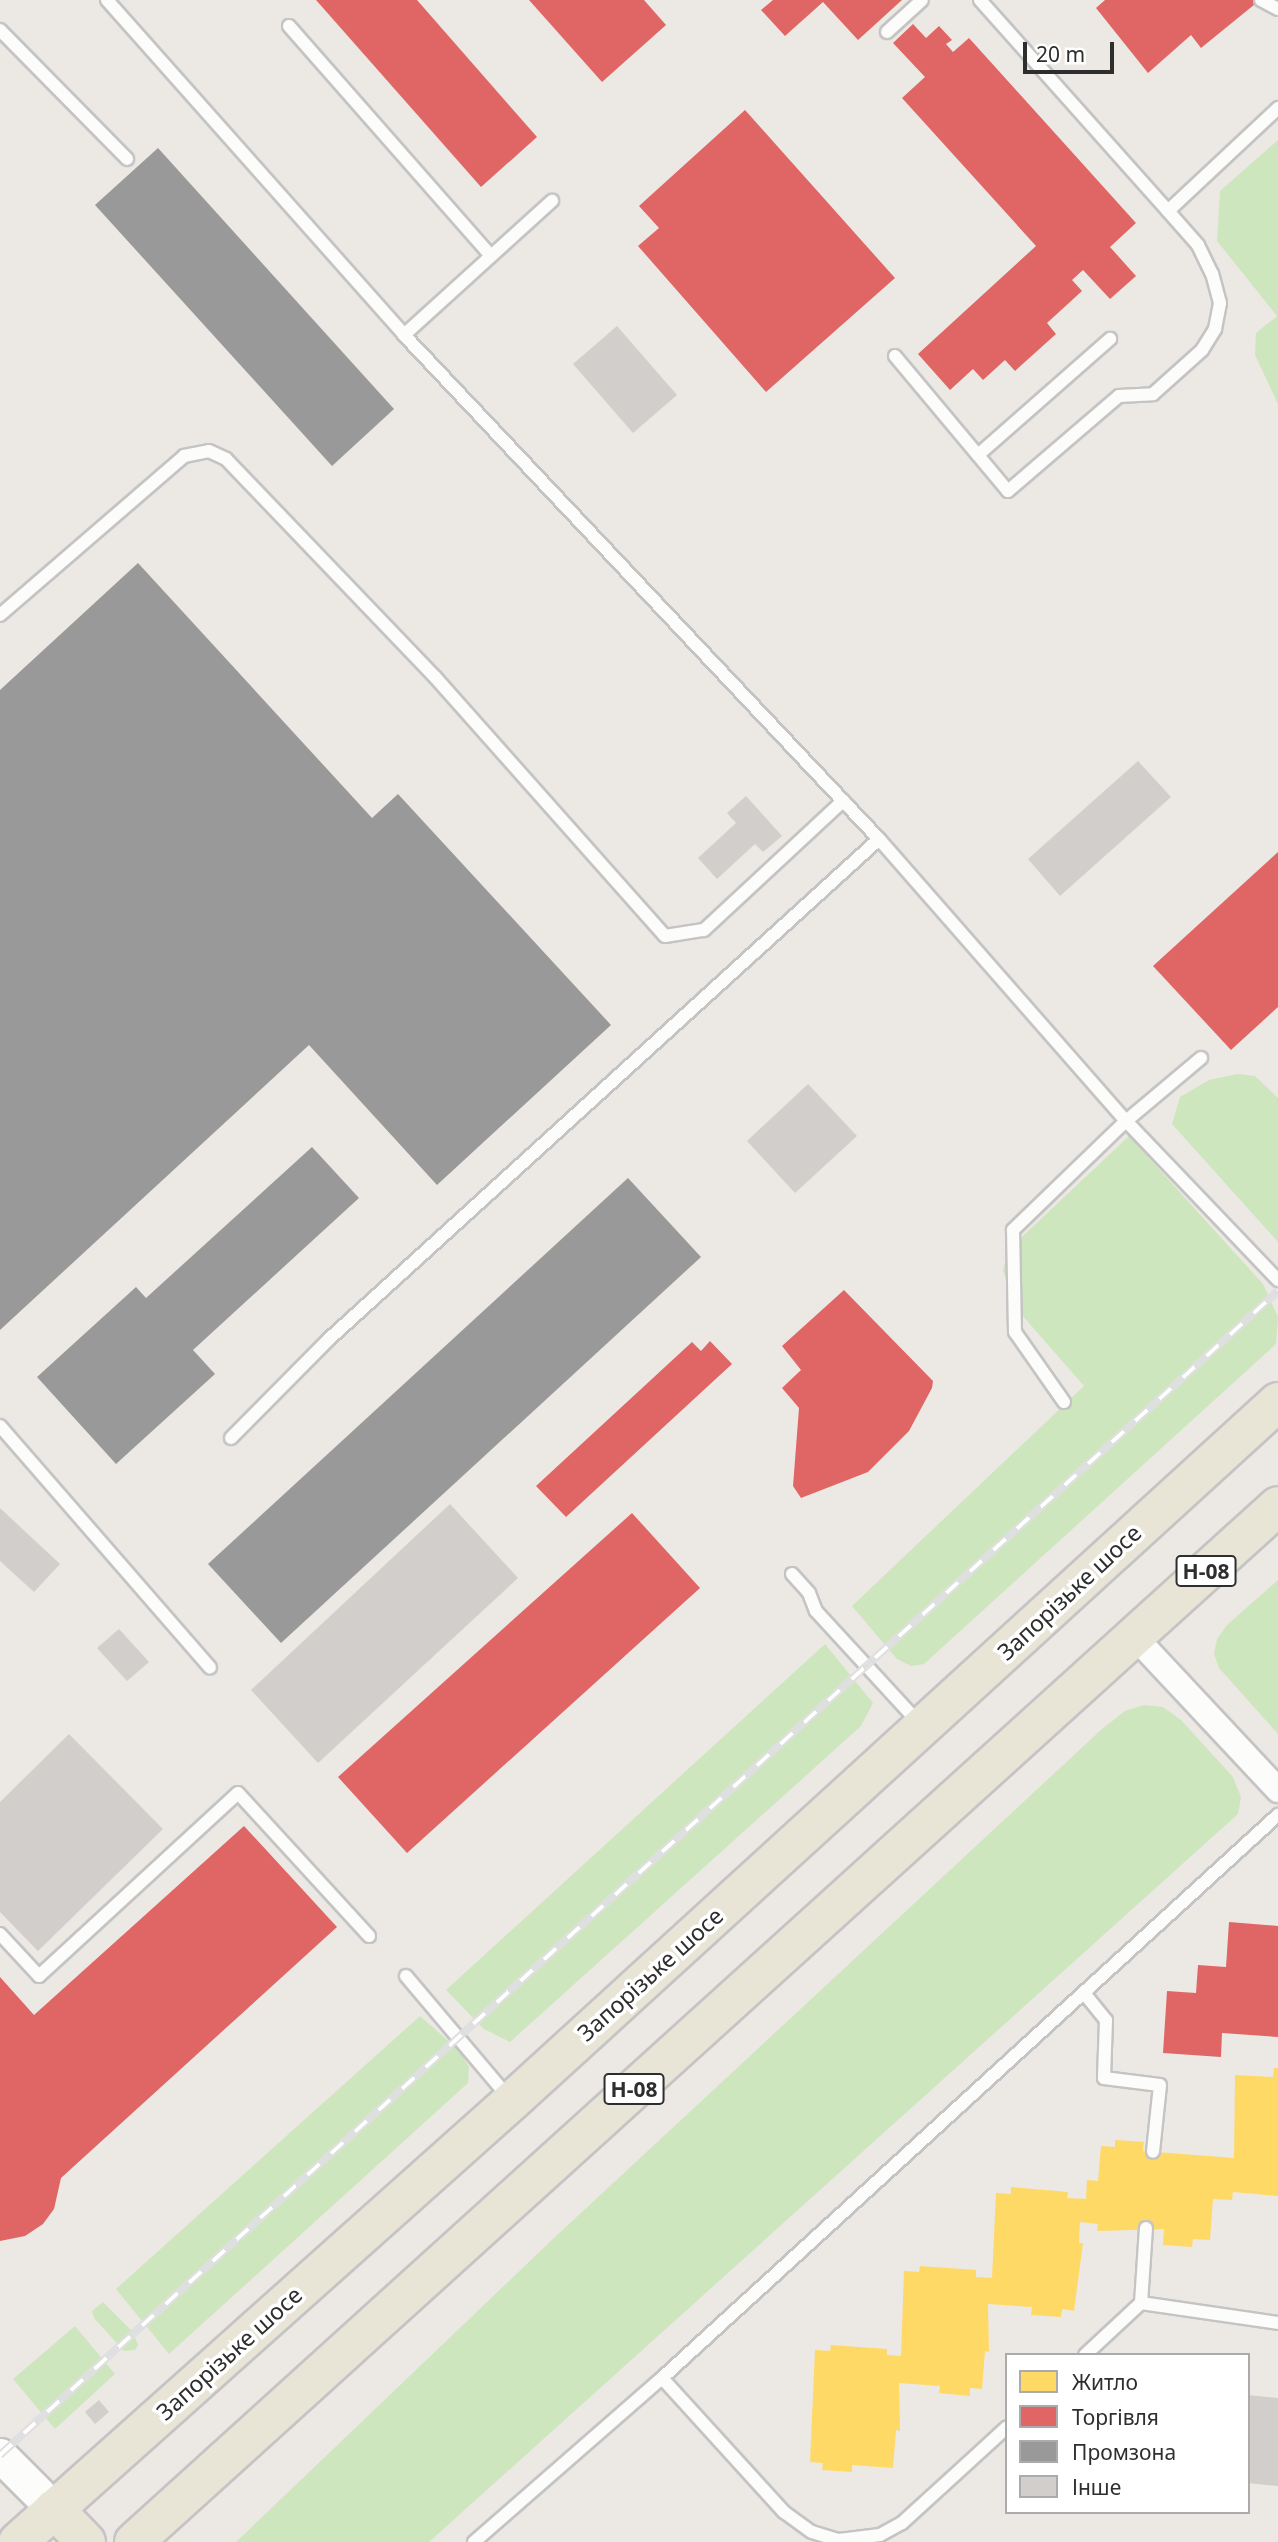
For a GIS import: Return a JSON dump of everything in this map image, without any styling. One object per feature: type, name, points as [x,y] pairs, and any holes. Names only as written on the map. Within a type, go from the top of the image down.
[{"type":"main road","name":"Запорізьке шосе","points":[[18,2542],[512,2101],[1278,1402]]},
{"type":"main road","name":"Н-08","points":[[134,2542],[1278,1506]]},
{"type":"main road","points":[[0,2455],[86,2542]]},
{"type":"street","points":[[1134,1636],[1278,1790]]},
{"type":"lane","points":[[107,0],[404,335],[843,801],[1126,1121],[1278,1280]]},
{"type":"lane","points":[[887,32],[922,0]]},
{"type":"lane","points":[[895,356],[1008,491],[1119,396],[1153,394],[1202,350],[1215,329],[1220,303],[1198,245],[980,0]]},
{"type":"lane","points":[[1261,0],[1278,9]]},
{"type":"lane","points":[[289,26],[491,256]]},
{"type":"lane","points":[[0,30],[127,159]]},
{"type":"lane","points":[[1168,211],[1278,108]]},
{"type":"lane","points":[[404,335],[552,201]]},
{"type":"lane","points":[[978,455],[1110,339]]},
{"type":"lane","points":[[0,615],[184,456],[209,451],[226,459],[435,677],[665,936],[704,930],[843,801]]},
{"type":"lane","points":[[231,1438],[329,1339],[878,839]]},
{"type":"lane","points":[[1064,1402],[1014,1332],[1013,1230],[1126,1121],[1201,1058]]},
{"type":"lane","points":[[0,1426],[211,1668]]},
{"type":"lane","points":[[792,1574],[809,1593],[816,1611],[923,1727]]},
{"type":"lane","points":[[0,1934],[38,1976],[239,1793],[369,1936]]},
{"type":"lane","points":[[474,2542],[662,2378],[1278,1815]]},
{"type":"lane","points":[[406,1976],[512,2101]]},
{"type":"lane","points":[[1084,1993],[1107,2020],[1104,2078],[1160,2085],[1153,2152]]},
{"type":"lane","points":[[1087,2353],[1141,2303],[1146,2228]]},
{"type":"lane","points":[[1141,2303],[1278,2323]]},
{"type":"lane","points":[[662,2378],[790,2518],[812,2532],[839,2540],[880,2536],[902,2523],[1005,2429]]},
{"type":"green space","points":[[1278,140],[1278,404],[1255,355],[1256,333],[1277,316],[1217,241],[1220,191]]},
{"type":"green space","points":[[1237,1074],[1255,1076],[1278,1098],[1278,1242],[1172,1124],[1180,1097],[1209,1080]]},
{"type":"green space","points":[[1129,1136],[1263,1284],[1278,1317],[1276,1344],[924,1664],[911,1666],[897,1659],[852,1606],[1084,1386],[1014,1306],[1003,1270],[1009,1249]]},
{"type":"green space","points":[[1278,1580],[1278,1734],[1219,1668],[1214,1654],[1217,1639],[1227,1625]]},
{"type":"green space","points":[[825,1644],[873,1703],[861,1726],[510,2042],[484,2029],[446,1990]]},
{"type":"green space","points":[[1144,1705],[1163,1707],[1181,1720],[1233,1777],[1241,1797],[1238,1814],[429,2542],[236,2542],[555,2237],[1102,1729],[1125,1711]]},
{"type":"green space","points":[[420,2016],[460,2051],[469,2067],[468,2083],[169,2354],[116,2289]]},
{"type":"green space","points":[[103,2302],[133,2332],[138,2345],[135,2350],[124,2351],[94,2318],[92,2311]]},
{"type":"green space","points":[[75,2326],[115,2374],[55,2429],[13,2379]]},
{"type":"building: Житло","points":[[1274,2068],[1278,2068],[1278,2196],[1233,2192],[1232,2200],[1213,2199],[1210,2240],[1193,2239],[1192,2247],[1163,2245],[1164,2229],[1097,2231],[1098,2224],[1080,2222],[1079,2243],[1083,2243],[1074,2311],[1062,2309],[1061,2317],[1031,2315],[1032,2307],[988,2304],[989,2352],[985,2351],[982,2389],[970,2388],[970,2396],[939,2393],[940,2386],[899,2383],[900,2431],[896,2430],[893,2468],[852,2465],[852,2472],[822,2470],[823,2463],[810,2462],[815,2350],[830,2351],[831,2345],[887,2349],[887,2355],[901,2356],[904,2271],[919,2272],[920,2266],[976,2270],[976,2277],[992,2278],[996,2193],[1011,2194],[1011,2187],[1068,2192],[1067,2198],[1086,2199],[1087,2180],[1098,2181],[1101,2146],[1115,2147],[1115,2140],[1144,2142],[1143,2151],[1234,2158],[1235,2075],[1273,2077]]},
{"type":"building: Торгівля","points":[[316,0],[417,0],[537,137],[481,187]]},
{"type":"building: Торгівля","points":[[529,0],[644,0],[666,25],[602,82]]},
{"type":"building: Торгівля","points":[[773,0],[902,0],[858,40],[823,2],[785,36],[761,10]]},
{"type":"building: Торгівля","points":[[1105,0],[1260,0],[1201,48],[1191,35],[1148,73],[1096,8]]},
{"type":"building: Торгівля","points":[[913,24],[926,38],[939,26],[952,40],[946,44],[953,52],[969,38],[1136,223],[1110,247],[1136,276],[1110,299],[1083,270],[1072,280],[1082,291],[1047,323],[1056,334],[1015,371],[1005,360],[983,380],[973,369],[950,390],[918,354],[1036,246],[902,98],[925,77],[893,43]]},
{"type":"building: Торгівля","points":[[745,110],[895,278],[766,392],[638,246],[659,228],[639,206]]},
{"type":"building: Торгівля","points":[[1278,852],[1278,1007],[1231,1050],[1153,966]]},
{"type":"building: Торгівля","points":[[844,1290],[933,1381],[932,1388],[909,1431],[868,1472],[801,1498],[793,1486],[799,1408],[782,1388],[801,1370],[782,1346]]},
{"type":"building: Торгівля","points":[[710,1341],[732,1364],[566,1517],[536,1486],[692,1342],[701,1351]]},
{"type":"building: Торгівля","points":[[632,1513],[700,1588],[407,1853],[338,1777]]},
{"type":"building: Торгівля","points":[[244,1826],[337,1927],[61,2178],[54,2209],[43,2224],[25,2236],[0,2241],[0,1977],[34,2015]]},
{"type":"building: Торгівля","points":[[1229,1922],[1278,1926],[1278,2037],[1222,2033],[1221,2057],[1163,2053],[1167,1991],[1196,1993],[1198,1965],[1226,1967]]},
{"type":"building: Промзона","points":[[158,148],[394,409],[332,466],[95,205]]},
{"type":"building: Промзона","points":[[138,563],[372,818],[398,794],[611,1025],[437,1185],[309,1045],[0,1330],[0,690]]},
{"type":"building: Промзона","points":[[312,1147],[359,1198],[193,1350],[215,1374],[116,1464],[37,1377],[136,1287],[146,1298]]},
{"type":"building: Промзона","points":[[628,1178],[701,1257],[281,1643],[208,1564]]},
{"type":"building: Інше","points":[[617,326],[677,395],[633,433],[573,364]]},
{"type":"building: Інше","points":[[1138,761],[1171,797],[1060,896],[1028,859]]},
{"type":"building: Інше","points":[[746,796],[782,836],[763,852],[755,844],[717,879],[698,858],[736,823],[727,813]]},
{"type":"building: Інше","points":[[808,1084],[857,1136],[795,1193],[747,1141]]},
{"type":"building: Інше","points":[[450,1504],[518,1578],[318,1763],[251,1690]]},
{"type":"building: Інше","points":[[0,1508],[60,1564],[34,1592],[0,1561]]},
{"type":"building: Інше","points":[[119,1629],[149,1662],[127,1681],[97,1648]]},
{"type":"building: Інше","points":[[69,1734],[163,1829],[38,1951],[0,1912],[0,1802]]},
{"type":"building: Інше","points":[[1250,2395],[1278,2398],[1278,2486],[1250,2483]]},
{"type":"building: Інше","points":[[99,2400],[109,2412],[95,2424],[85,2412]]},
{"type":"railway","points":[[0,2455],[1278,1291]]}]
